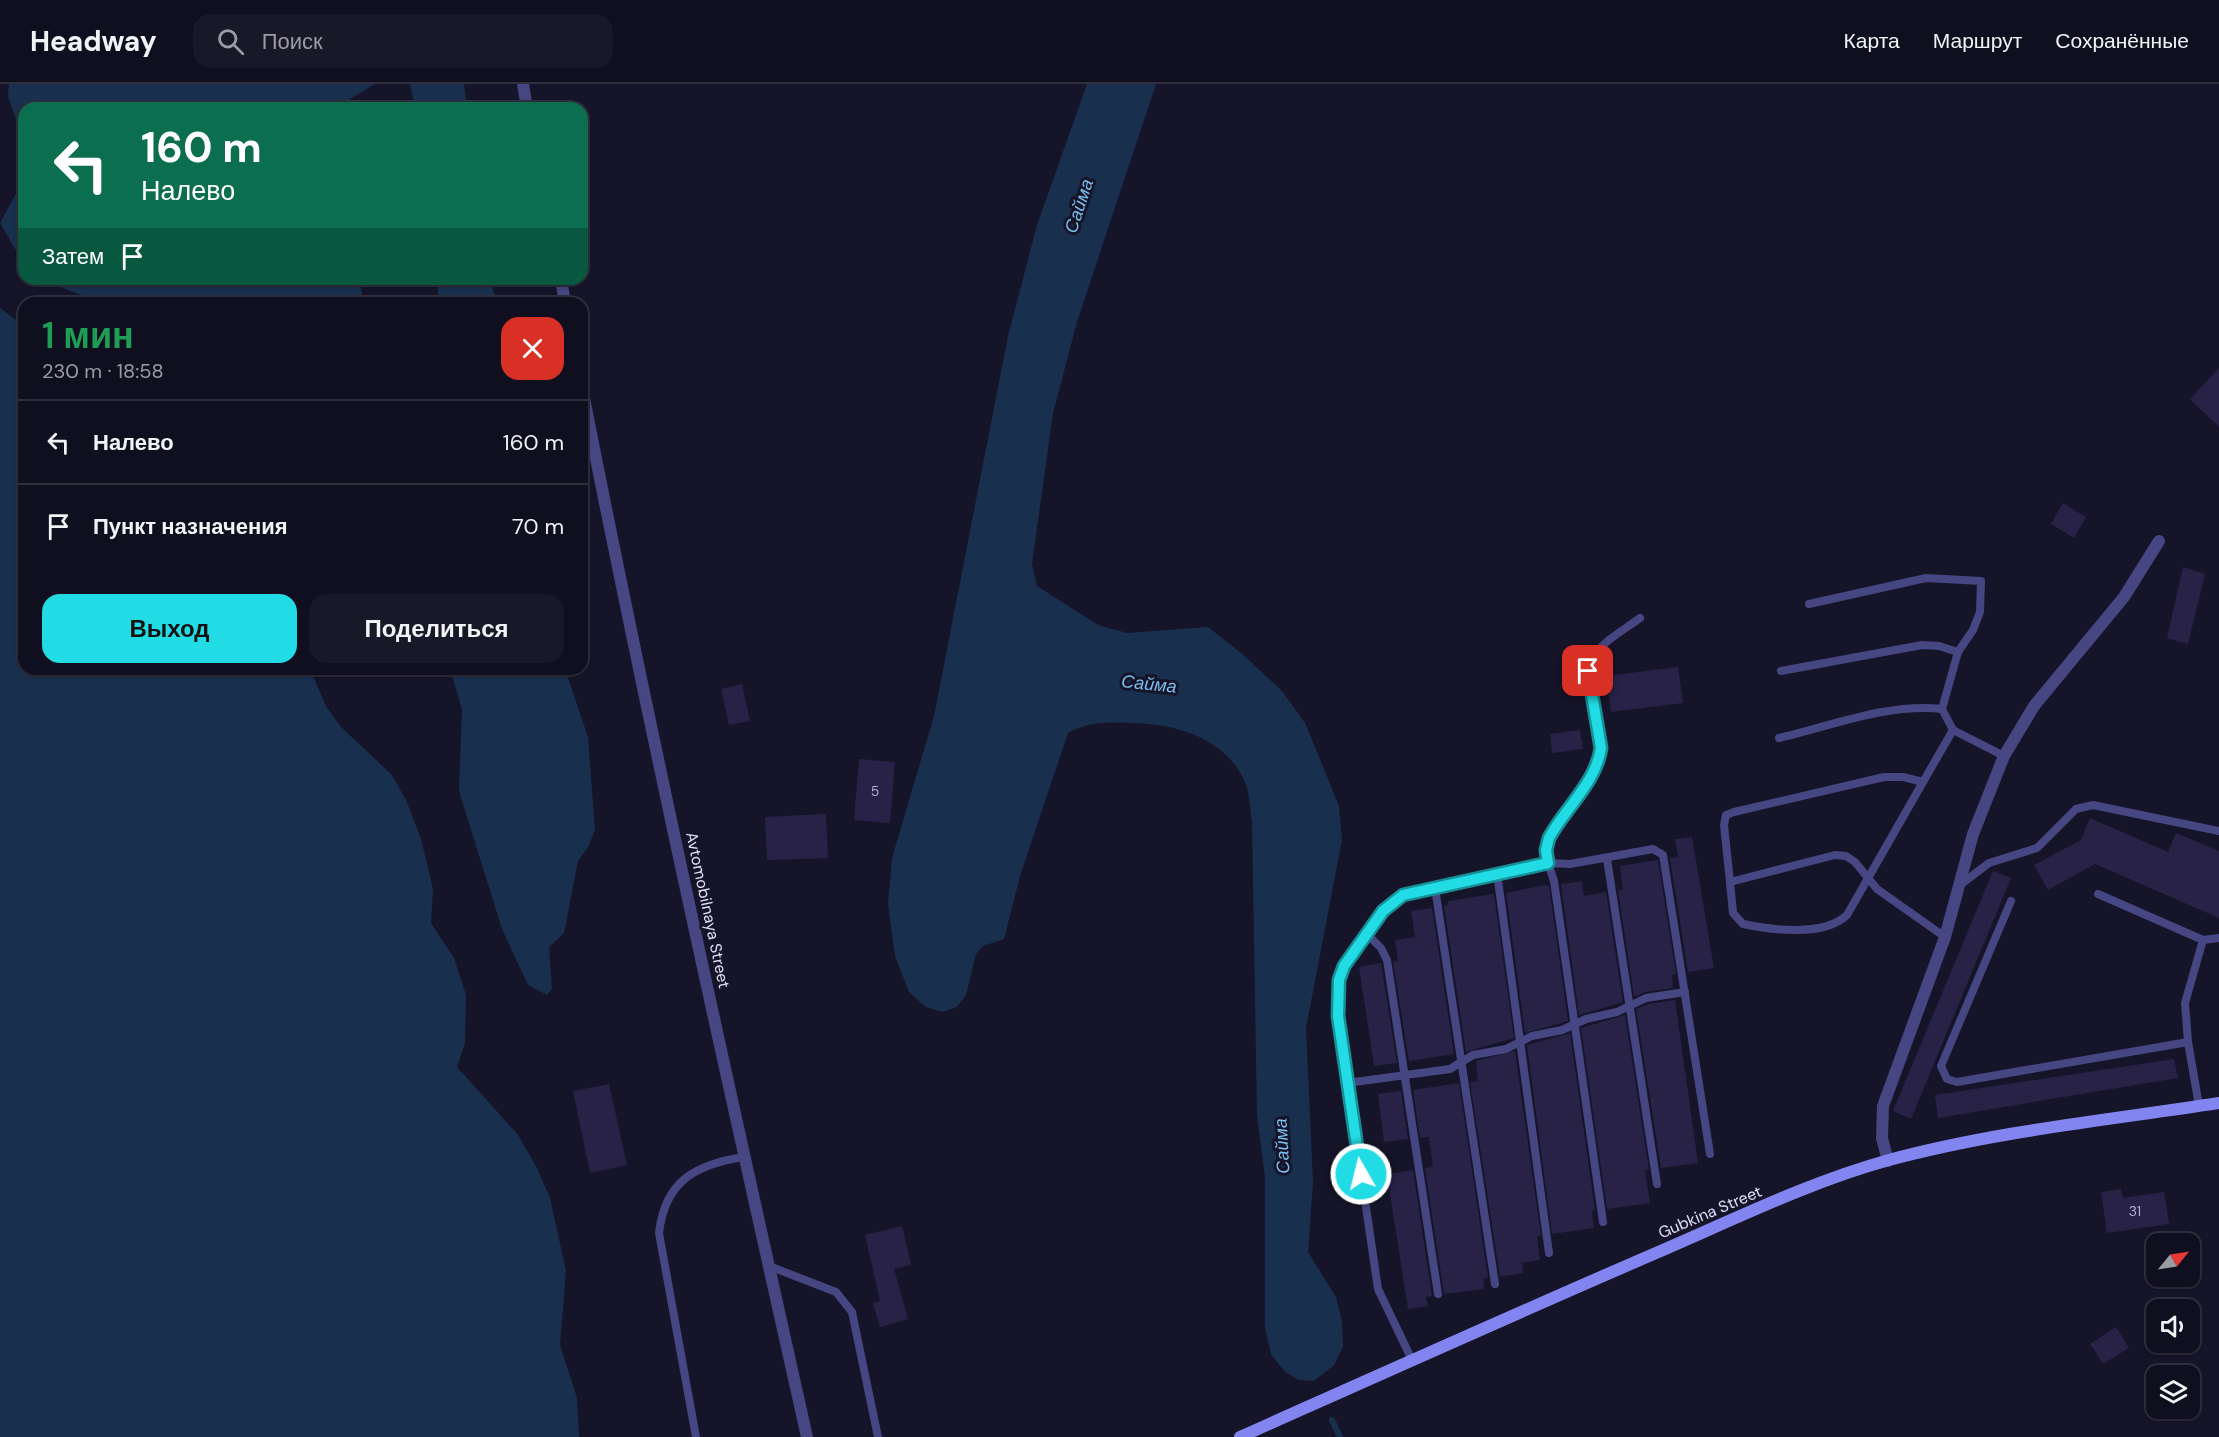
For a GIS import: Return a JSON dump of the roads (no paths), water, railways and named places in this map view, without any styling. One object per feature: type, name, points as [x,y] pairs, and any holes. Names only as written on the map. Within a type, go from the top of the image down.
[{"type":"street","points":[[523,84],[526,102]]},
{"type":"street","name":"Avtomobilnaya Street","points":[[588,419],[613,546],[744,1156],[807,1437]]},
{"type":"street","points":[[1888,1161],[1880,1122],[1883,1106],[1945,937],[1973,834],[2004,756],[2034,706],[2124,597],[2159,541]]},
{"type":"street","name":"Gubkina Street","points":[[1240,1437],[1795,1193],[1888,1161],[2012,1135],[2219,1103]]},
{"type":"lane","points":[[1809,604],[1926,578],[1981,581],[1980,612],[1973,630],[1958,652],[1942,709],[1953,730],[2004,756]]},
{"type":"lane","points":[[1604,1222],[1554,881],[1546,850],[1549,838],[1595,771],[1599,757],[1601,748],[1588,671],[1590,659],[1596,651],[1640,618]]},
{"type":"lane","points":[[1781,671],[1922,645],[1939,646],[1958,652]]},
{"type":"lane","points":[[1779,738],[1898,710],[1923,707],[1942,709]]},
{"type":"lane","points":[[1923,782],[1903,777],[1884,777],[1726,815],[1724,825],[1733,913],[1743,924],[1809,930],[1821,929],[1840,922],[1847,915],[1953,730]]},
{"type":"lane","points":[[1960,885],[1989,863],[2037,848],[2068,815],[2083,806],[2100,806],[2219,831]]},
{"type":"lane","points":[[1412,1360],[1378,1289],[1338,1016],[1339,980],[1344,966],[1392,902],[1403,895],[1548,863],[1570,864],[1606,859],[1629,851],[1653,849],[1663,855],[1710,1154]]},
{"type":"lane","points":[[1730,882],[1834,855],[1846,856],[1867,879],[1918,921],[1945,937]]},
{"type":"lane","points":[[1606,859],[1657,1184]]},
{"type":"lane","points":[[1497,873],[1549,1253]]},
{"type":"lane","points":[[1435,888],[1495,1284]]},
{"type":"lane","points":[[2098,894],[2203,940],[2219,938]]},
{"type":"lane","points":[[2011,901],[1941,1066],[1947,1079],[1957,1082],[2188,1042]]},
{"type":"lane","points":[[1367,934],[1381,948],[1387,960],[1438,1294]]},
{"type":"lane","points":[[2199,1106],[2188,1042],[2185,1003],[2203,940]]},
{"type":"lane","points":[[1347,1083],[1450,1069],[1473,1055],[1506,1049],[1520,1042],[1629,1007],[1646,998],[1685,992]]},
{"type":"lane","points":[[696,1437],[659,1233],[661,1220],[666,1206],[684,1178],[707,1164],[744,1156]]},
{"type":"lane","points":[[769,1266],[836,1292],[849,1306],[878,1437]]},
{"type":"water","points":[[9,84],[375,84],[350,99],[350,102],[18,102],[18,124],[8,97]]},
{"type":"water","points":[[410,84],[464,84],[466,102],[414,102]]},
{"type":"water","points":[[1087,84],[1156,84],[1077,322],[1053,413],[1032,564],[1037,586],[1098,625],[1127,633],[1208,627],[1240,652],[1282,691],[1305,723],[1339,806],[1342,840],[1306,1028],[1313,1183],[1308,1252],[1336,1297],[1342,1322],[1343,1347],[1334,1365],[1314,1381],[1299,1380],[1285,1372],[1271,1354],[1265,1328],[1265,1178],[1257,1115],[1252,822],[1246,785],[1238,769],[1227,756],[1214,745],[1199,737],[1165,726],[1106,723],[1083,727],[1068,733],[1020,876],[1004,939],[983,946],[976,954],[966,995],[957,1007],[942,1012],[926,1007],[909,992],[895,956],[888,904],[892,858],[934,716],[1008,336],[1037,225]]},
{"type":"water","points":[[18,190],[18,254],[0,223]]},
{"type":"water","points":[[56,285],[361,285],[362,297],[86,297]]},
{"type":"water","points":[[438,285],[492,285],[495,297],[438,297]]},
{"type":"water","points":[[0,308],[18,322],[18,675],[313,675],[326,706],[340,726],[392,775],[406,800],[421,839],[433,889],[431,923],[454,958],[466,995],[465,1043],[457,1067],[518,1135],[537,1168],[550,1198],[566,1271],[560,1345],[577,1398],[579,1437],[0,1437]]},
{"type":"water","points":[[452,675],[567,675],[588,737],[595,830],[588,847],[578,861],[564,933],[549,947],[552,989],[547,995],[528,985],[502,929],[459,791],[462,709]]},
{"type":"waterway","name":"Сайма","points":[[1332,1420],[1340,1437]]}]
